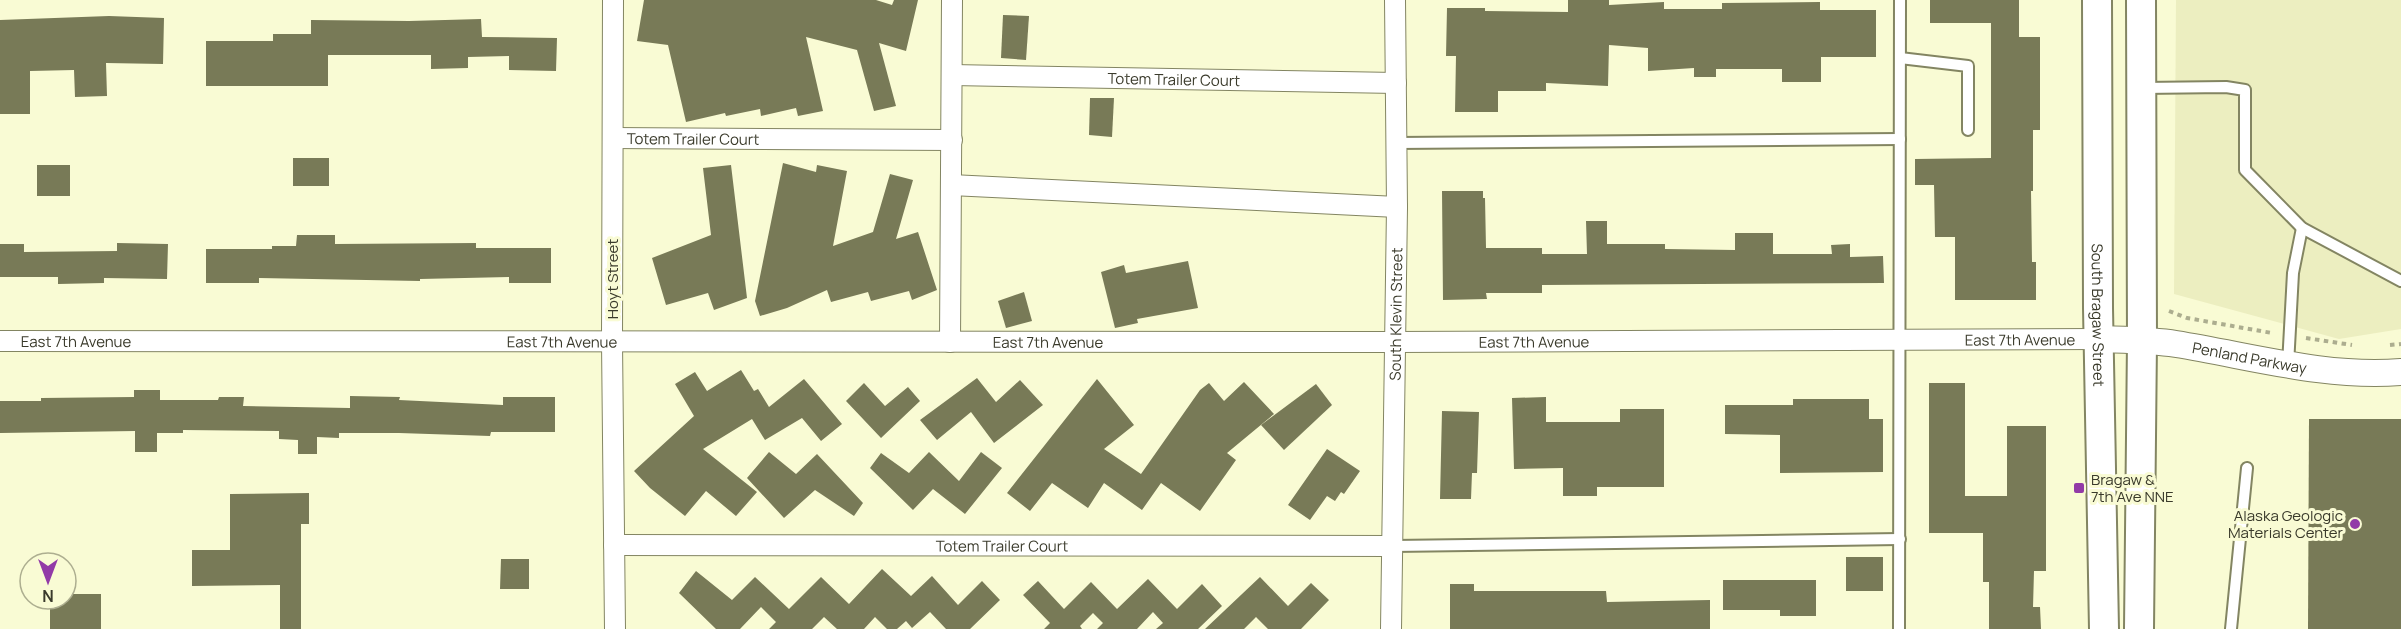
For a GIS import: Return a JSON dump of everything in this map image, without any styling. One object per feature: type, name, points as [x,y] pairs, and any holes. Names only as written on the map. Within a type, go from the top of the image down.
[{"type":"main road","name":"South Bragaw Street","points":[[2097,0],[2098,339],[2104,629]]},
{"type":"main road","points":[[2139,629],[2142,0]]},
{"type":"street","name":"Hoyt Street","points":[[613,0],[612,342],[615,629]]},
{"type":"street","points":[[950,342],[952,0]]},
{"type":"street","name":"South Klevin Street","points":[[1392,629],[1397,207],[1395,0]]},
{"type":"street","name":"Totem Trailer Court","points":[[952,75],[1396,83]]},
{"type":"street","name":"Totem Trailer Court","points":[[613,138],[951,140]]},
{"type":"street","points":[[951,185],[1397,207]]},
{"type":"street","name":"East 7th Avenue","points":[[0,341],[1395,342],[2098,339]]},
{"type":"street","name":"Penland Parkway","points":[[2098,339],[2175,344],[2306,369],[2401,372]]},
{"type":"street","name":"Totem Trailer Court","points":[[614,545],[1392,546]]},
{"type":"lane","points":[[1899,629],[1900,0]]},
{"type":"lane","points":[[1900,58],[1968,66],[1968,130]]},
{"type":"lane","points":[[2142,88],[2226,87],[2245,90],[2245,170],[2302,228],[2401,281]]},
{"type":"lane","points":[[1396,144],[1900,139]]},
{"type":"lane","points":[[2288,365],[2293,273],[2302,228]]},
{"type":"lane","points":[[2231,629],[2247,468]]},
{"type":"lane","points":[[1392,546],[1900,539]]},
{"type":"path","points":[[2164,306],[2175,315],[2254,330]]},
{"type":"path","points":[[2296,337],[2356,346]]},
{"type":"path","points":[[2382,346],[2401,344]]},
{"type":"shaded area","points":[[2176,0],[2401,0],[2401,329],[2339,339],[2174,294]]},
{"type":"building","points":[[644,0],[876,0],[892,5],[894,0],[918,0],[906,51],[879,43],[896,106],[874,111],[857,50],[806,37],[823,111],[798,116],[796,108],[761,116],[760,109],[726,116],[725,113],[686,122],[668,45],[637,41]]},
{"type":"building","points":[[1568,0],[1609,0],[1609,5],[1664,2],[1664,9],[1722,9],[1722,3],[1820,2],[1820,10],[1876,10],[1876,57],[1821,57],[1821,82],[1782,82],[1782,69],[1716,69],[1716,77],[1694,77],[1694,68],[1648,71],[1648,48],[1609,45],[1608,86],[1546,83],[1546,91],[1498,91],[1498,112],[1455,112],[1456,56],[1446,56],[1447,8],[1568,12]]},
{"type":"building","points":[[1930,0],[2019,0],[2019,37],[2040,37],[2040,130],[2033,130],[2033,191],[2031,191],[2032,262],[2036,262],[2036,300],[1955,300],[1955,237],[1935,237],[1934,185],[1915,185],[1915,159],[1991,158],[1991,23],[1930,23]]},
{"type":"building","points":[[1003,15],[1029,16],[1026,60],[1001,58]]},
{"type":"building","points":[[109,16],[164,18],[163,64],[106,63],[107,96],[75,97],[74,70],[30,71],[30,114],[0,114],[0,20]]},
{"type":"building","points":[[481,19],[482,37],[557,38],[556,71],[509,70],[509,56],[468,57],[468,68],[431,69],[431,55],[328,55],[328,86],[206,86],[206,41],[273,41],[273,34],[311,34],[311,20]]},
{"type":"building","points":[[1090,98],[1114,98],[1112,137],[1089,135]]},
{"type":"building","points":[[293,158],[329,158],[329,186],[293,186]]},
{"type":"building","points":[[783,163],[816,172],[817,165],[847,171],[833,246],[873,232],[890,174],[913,180],[896,239],[918,232],[937,290],[912,300],[909,291],[871,301],[868,292],[831,302],[827,290],[787,308],[760,316],[755,301]]},
{"type":"building","points":[[37,165],[70,165],[70,196],[37,196]]},
{"type":"building","points":[[731,165],[747,298],[714,310],[708,293],[666,305],[652,258],[711,235],[703,168]]},
{"type":"building","points":[[1442,191],[1483,191],[1486,248],[1542,248],[1542,254],[1587,254],[1586,221],[1607,221],[1607,244],[1665,244],[1665,249],[1735,250],[1735,233],[1773,233],[1773,254],[1832,254],[1831,245],[1850,244],[1850,257],[1883,256],[1884,283],[1542,285],[1542,293],[1486,293],[1487,299],[1443,300]]},
{"type":"building","points":[[297,235],[335,235],[335,244],[476,243],[476,248],[551,248],[551,283],[509,283],[509,277],[420,279],[420,281],[259,278],[259,283],[206,283],[206,249],[272,249],[272,246],[296,246]]},
{"type":"building","points":[[117,243],[168,244],[167,279],[104,278],[104,283],[58,284],[58,277],[0,277],[0,244],[24,244],[24,252],[117,251]]},
{"type":"building","points":[[1188,261],[1198,308],[1137,319],[1138,323],[1115,328],[1101,272],[1124,265],[1126,273]]},
{"type":"building","points":[[1024,292],[1032,321],[1006,328],[998,301]]},
{"type":"building","points":[[741,370],[754,391],[758,389],[769,407],[804,379],[842,424],[821,441],[802,418],[765,440],[752,419],[703,449],[757,492],[736,516],[706,491],[685,516],[650,488],[634,471],[694,416],[675,384],[695,372],[707,391]]},
{"type":"building","points":[[977,378],[996,402],[1020,380],[1043,405],[994,443],[971,412],[937,440],[920,420]]},
{"type":"building","points":[[1097,379],[1134,425],[1104,449],[1141,474],[1200,390],[1209,383],[1224,401],[1244,382],[1274,414],[1227,453],[1236,460],[1200,511],[1161,483],[1142,510],[1104,483],[1088,508],[1052,483],[1030,511],[1007,493]]},
{"type":"building","points":[[864,383],[885,406],[908,387],[920,401],[881,438],[846,401]]},
{"type":"building","points":[[1929,383],[1965,383],[1965,496],[2007,496],[2007,426],[2046,426],[2046,571],[2034,571],[2033,607],[2040,607],[2041,629],[1989,629],[1989,582],[1983,582],[1983,533],[1929,533]]},
{"type":"building","points":[[1316,384],[1332,405],[1284,450],[1261,425]]},
{"type":"building","points":[[134,390],[160,390],[160,400],[218,400],[219,397],[244,397],[243,406],[350,408],[350,396],[400,397],[399,400],[503,405],[503,397],[555,397],[555,432],[491,432],[490,436],[339,433],[339,438],[317,437],[317,454],[298,454],[298,440],[279,439],[279,431],[183,430],[183,433],[157,433],[157,452],[135,452],[135,431],[0,433],[0,401],[134,397]]},
{"type":"building","points":[[1546,397],[1546,422],[1620,422],[1620,409],[1664,409],[1664,487],[1597,487],[1597,496],[1563,496],[1563,468],[1514,469],[1512,398]]},
{"type":"building","points":[[1793,399],[1869,399],[1869,419],[1883,419],[1883,472],[1780,473],[1780,435],[1725,434],[1725,405],[1793,405]]},
{"type":"building","points":[[1442,411],[1479,412],[1477,473],[1472,473],[1471,499],[1440,499]]},
{"type":"building","name":"Alaska Geologic Materials Center","points":[[2309,419],[2401,419],[2401,629],[2308,629]]},
{"type":"building","points":[[1327,449],[1360,471],[1344,494],[1341,492],[1335,501],[1327,496],[1310,520],[1288,505]]},
{"type":"building","points":[[769,452],[796,474],[817,454],[863,503],[854,516],[815,490],[784,518],[747,478]]},
{"type":"building","points":[[929,452],[959,481],[981,452],[1002,468],[965,514],[933,489],[913,510],[870,468],[881,453],[909,473]]},
{"type":"building","points":[[309,493],[309,524],[301,524],[301,629],[280,629],[280,585],[192,586],[192,550],[230,550],[230,494]]},
{"type":"building","points":[[1846,557],[1883,557],[1883,591],[1846,591]]},
{"type":"building","points":[[501,559],[529,559],[529,589],[500,589]]},
{"type":"building","points":[[882,569],[911,596],[932,576],[958,605],[982,581],[1000,600],[970,629],[946,629],[930,612],[912,628],[906,621],[897,629],[887,629],[875,617],[864,629],[837,629],[824,617],[812,629],[769,629],[776,622],[761,607],[740,629],[716,629],[679,593],[696,571],[732,600],[755,577],[789,609],[821,577],[849,604]]},
{"type":"building","points":[[1260,577],[1288,606],[1311,583],[1329,600],[1301,629],[1268,629],[1256,617],[1244,629],[1205,629]]},
{"type":"building","points":[[1148,579],[1177,609],[1202,584],[1222,606],[1198,629],[1156,629],[1163,623],[1153,612],[1137,629],[1097,629],[1103,623],[1093,613],[1080,626],[1082,629],[1044,629],[1050,623],[1023,595],[1038,581],[1064,609],[1091,582],[1117,609]]},
{"type":"building","points":[[1723,580],[1816,580],[1816,616],[1780,616],[1780,610],[1723,610]]},
{"type":"building","points":[[1450,584],[1474,584],[1474,591],[1606,591],[1607,602],[1710,600],[1710,629],[1450,629]]},
{"type":"building","points":[[78,594],[101,594],[101,629],[50,629],[50,611],[78,611]]},
{"type":"place","name":"Bragaw & 7th Ave NNE","points":[[2079,488]]},
{"type":"place","name":"Alaska Geologic Materials Center","points":[[2355,524]]}]
